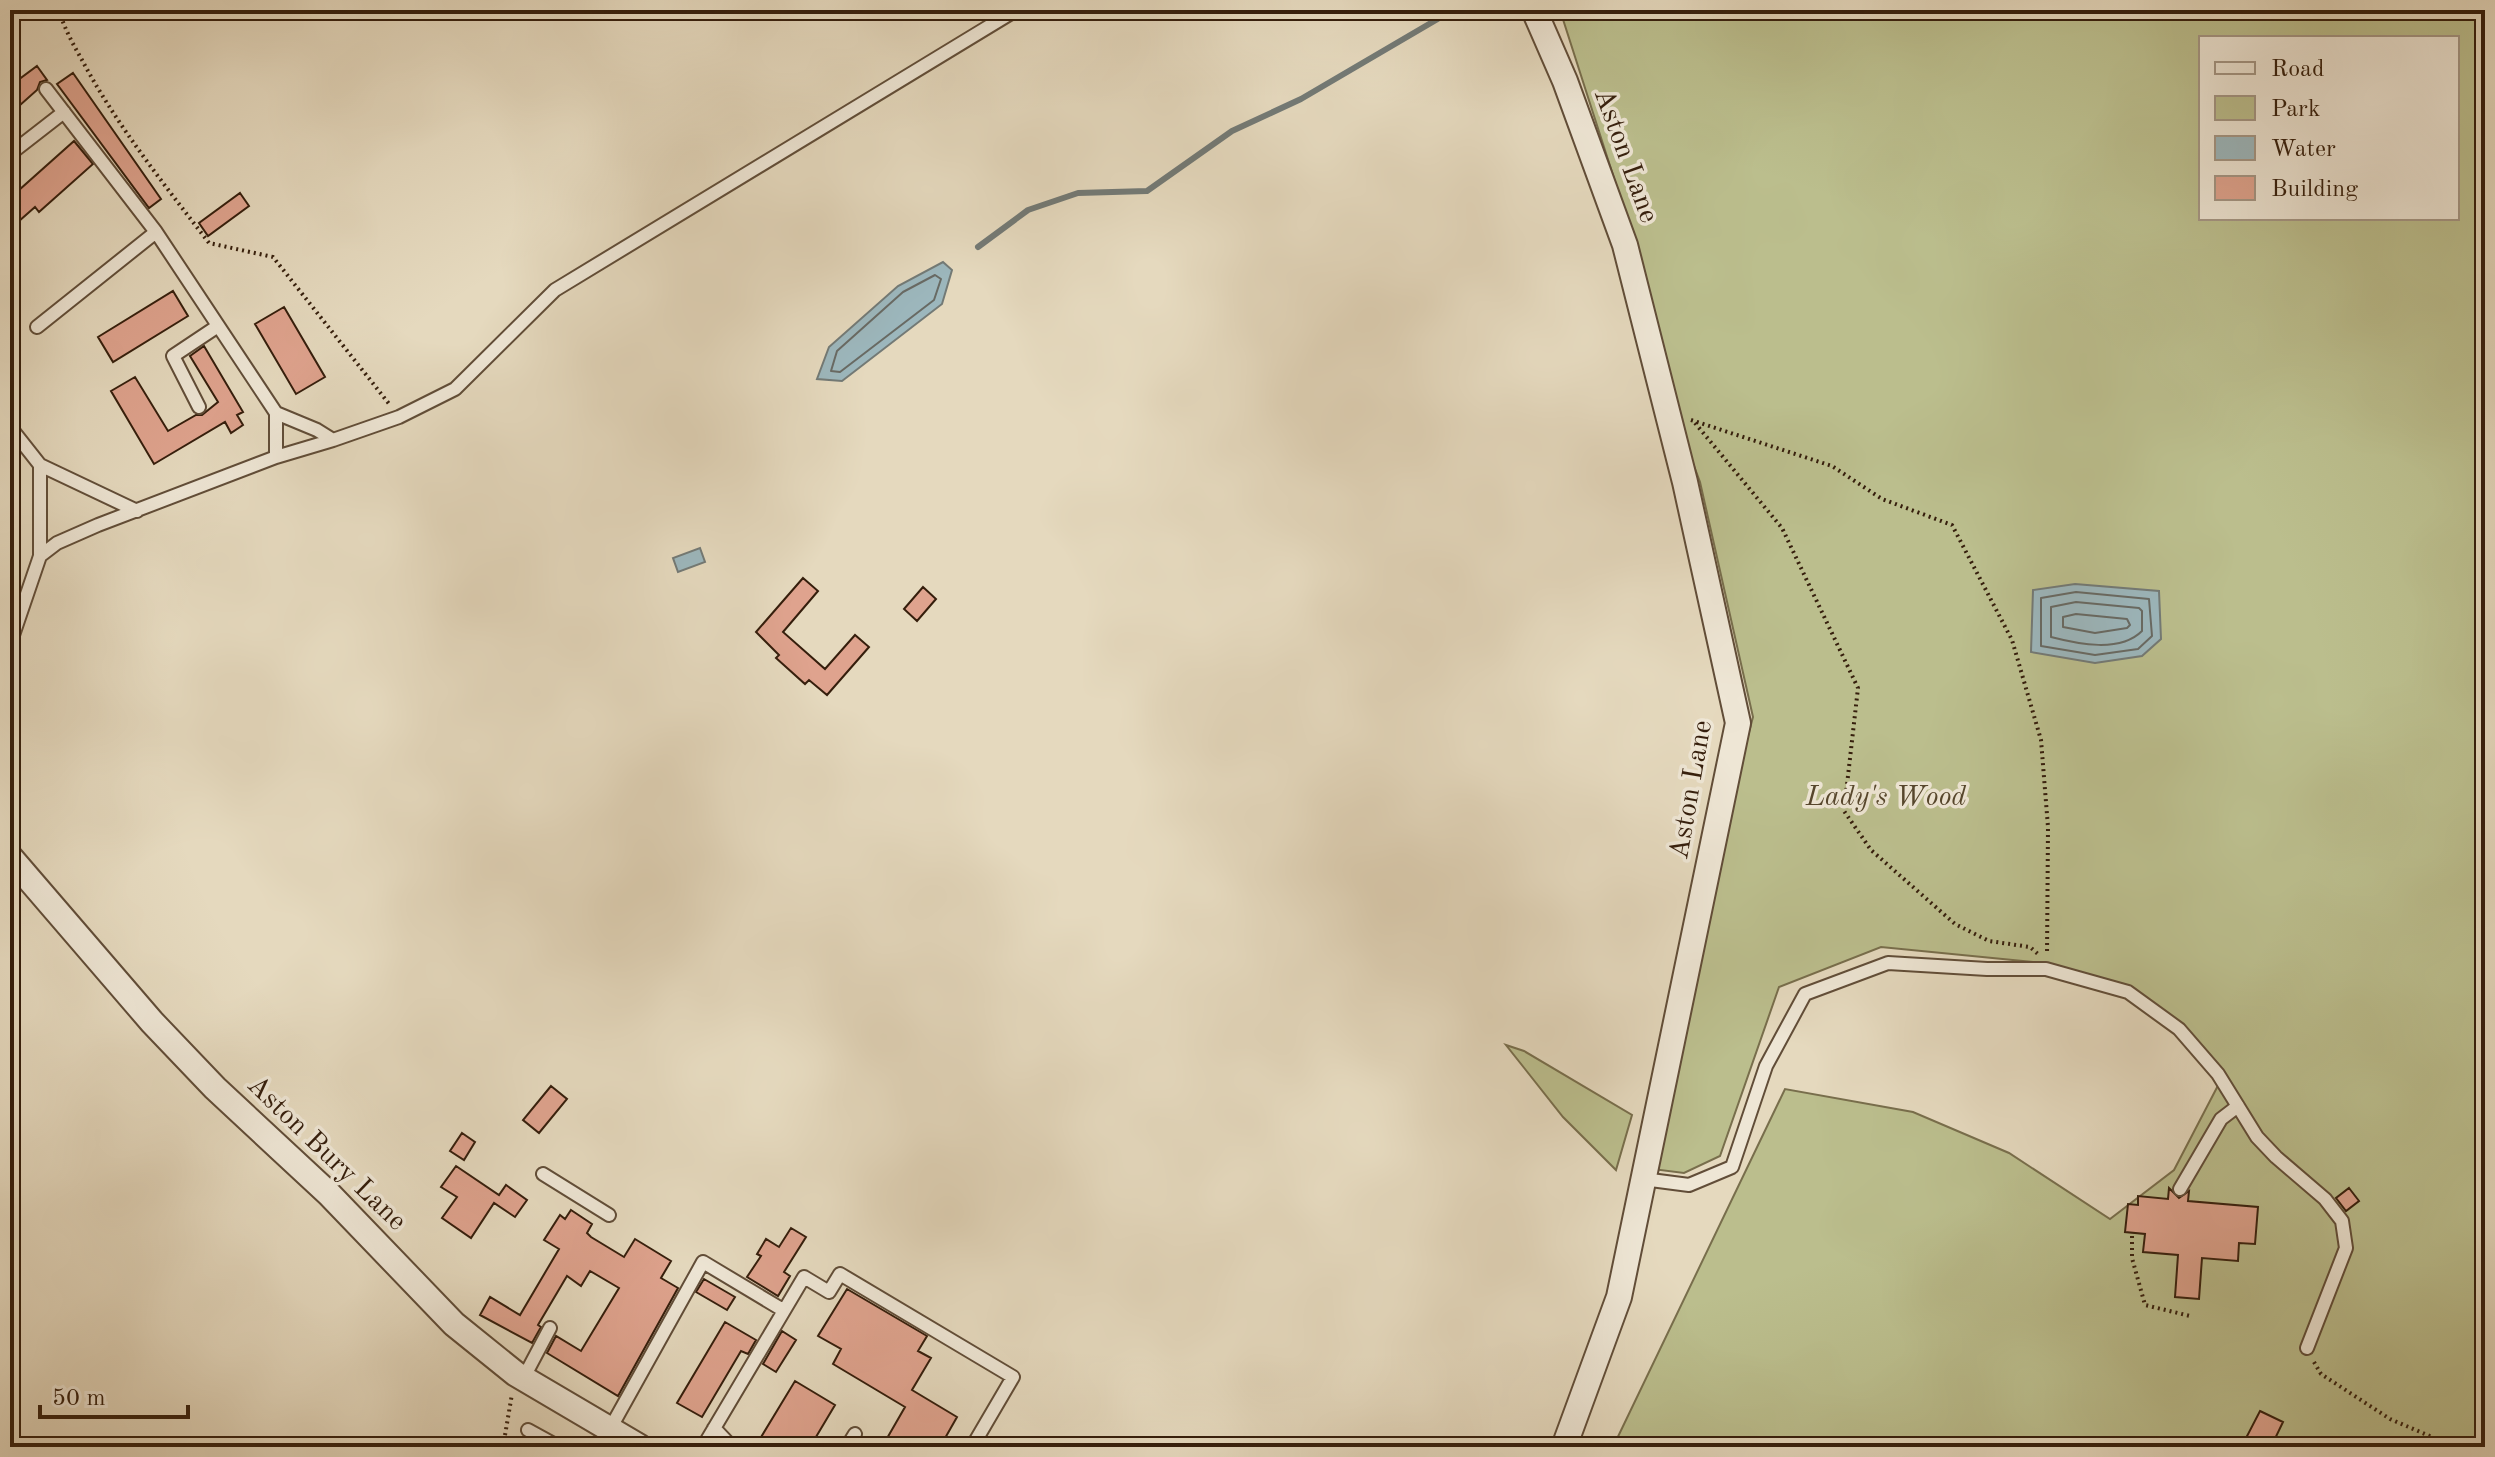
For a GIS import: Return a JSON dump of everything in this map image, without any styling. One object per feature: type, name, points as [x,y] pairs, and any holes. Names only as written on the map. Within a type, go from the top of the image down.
[{"type":"street","name":"Aston Lane","points":[[1534,10],[1565,81],[1625,245],[1685,482],[1738,723],[1619,1297],[1564,1447]]},
{"type":"street","name":"Aston Bury Lane","points":[[10,857],[152,1022],[215,1088],[329,1194],[454,1324],[520,1377],[640,1447]]},
{"type":"lane","points":[[40,556],[75,534],[276,457],[399,417],[455,389],[555,290],[1016,10]]},
{"type":"lane","points":[[46,89],[156,232],[276,413],[276,457]]},
{"type":"lane","points":[[10,154],[64,112]]},
{"type":"lane","points":[[37,327],[156,232]]},
{"type":"lane","points":[[199,407],[173,356],[218,326]]},
{"type":"lane","points":[[276,413],[333,440]]},
{"type":"lane","points":[[10,427],[40,465],[137,511]]},
{"type":"lane","points":[[10,644],[40,556],[40,465]]},
{"type":"lane","points":[[1643,1179],[1689,1185],[1732,1167],[1766,1066],[1805,994],[1888,963],[2046,969],[2128,992],[2179,1029],[2218,1074],[2257,1137],[2325,1199],[2342,1221],[2346,1248],[2307,1348]]},
{"type":"lane","points":[[2180,1189],[2221,1119],[2238,1106]]},
{"type":"lane","points":[[543,1174],[609,1215]]},
{"type":"lane","points":[[610,1429],[703,1262],[783,1310]]},
{"type":"lane","points":[[703,1447],[804,1277],[829,1292],[840,1274],[1013,1377],[972,1447]]},
{"type":"lane","points":[[520,1377],[550,1328]]},
{"type":"lane","points":[[714,1428],[732,1447]]},
{"type":"lane","points":[[528,1430],[559,1447]]},
{"type":"lane","points":[[847,1447],[855,1434]]},
{"type":"path","points":[[59,10],[95,86],[209,243],[273,257],[333,329],[399,417]]},
{"type":"path","points":[[1667,418],[1694,421],[1832,466],[1882,499],[1952,525],[2012,640],[2041,740],[2048,827],[2046,969]]},
{"type":"path","points":[[1694,421],[1782,528],[1858,688],[1844,811],[1871,850],[1955,924],[1989,941],[2030,947]]},
{"type":"path","points":[[2132,1236],[2132,1258],[2145,1305],[2190,1316]]},
{"type":"path","points":[[2307,1348],[2321,1374],[2390,1419],[2432,1437],[2444,1447]]},
{"type":"path","points":[[503,1447],[520,1377]]},
{"type":"green space","name":"Lady's Wood","points":[[1560,10],[2485,10],[2485,1447],[1613,1447],[1785,1089],[1913,1112],[2009,1153],[2110,1219],[2174,1170],[2224,1074],[2129,989],[2033,962],[1881,947],[1779,987],[1720,1156],[1684,1173],[1652,1169],[1710,880],[1753,717],[1700,482],[1676,418],[1646,278]]},
{"type":"green space","points":[[1506,1045],[1524,1051],[1632,1115],[1616,1170],[1563,1117]]},
{"type":"water","points":[[943,262],[952,270],[942,304],[842,381],[817,379],[829,347],[898,286]]},
{"type":"water","points":[[700,548],[705,562],[678,572],[673,558]]},
{"type":"water","points":[[2075,584],[2159,591],[2161,639],[2142,656],[2095,663],[2031,652],[2033,590]]},
{"type":"building","points":[[37,66],[47,80],[40,82],[37,90],[10,114],[10,86]]},
{"type":"building","points":[[73,73],[161,199],[149,208],[57,84]]},
{"type":"building","points":[[74,141],[93,164],[39,212],[35,207],[10,229],[10,180],[19,190]]},
{"type":"building","points":[[240,193],[249,206],[208,236],[199,223]]},
{"type":"building","points":[[173,291],[188,316],[113,362],[98,337]]},
{"type":"building","points":[[284,307],[325,377],[296,394],[255,324]]},
{"type":"building","points":[[204,346],[243,412],[237,415],[243,425],[231,433],[225,422],[154,464],[111,391],[135,377],[168,431],[196,415],[202,415],[218,402],[190,356]]},
{"type":"building","points":[[803,578],[818,591],[783,632],[825,669],[855,635],[869,647],[827,695],[809,680],[805,684],[776,658],[779,655],[756,632]]},
{"type":"building","points":[[923,587],[936,599],[917,621],[904,609]]},
{"type":"building","points":[[551,1086],[567,1099],[539,1133],[523,1120]]},
{"type":"building","points":[[462,1133],[475,1142],[464,1160],[450,1151]]},
{"type":"building","points":[[456,1166],[499,1195],[506,1185],[527,1200],[515,1217],[494,1203],[471,1238],[442,1218],[457,1197],[441,1187]]},
{"type":"building","points":[[2169,1188],[2179,1198],[2189,1191],[2188,1201],[2258,1207],[2255,1244],[2239,1243],[2238,1261],[2202,1258],[2199,1299],[2175,1297],[2178,1255],[2143,1252],[2145,1234],[2125,1232],[2128,1204],[2138,1205],[2138,1196],[2168,1199]]},
{"type":"building","points":[[2349,1188],[2359,1201],[2346,1211],[2336,1198]]},
{"type":"building","points":[[571,1210],[592,1224],[587,1233],[591,1237],[624,1257],[635,1239],[671,1261],[661,1278],[678,1288],[618,1396],[547,1353],[556,1336],[581,1351],[619,1288],[590,1271],[581,1286],[567,1276],[538,1325],[541,1327],[532,1343],[480,1315],[490,1297],[520,1315],[559,1249],[544,1240],[560,1215],[565,1219]]},
{"type":"building","points":[[791,1228],[806,1237],[784,1272],[790,1276],[778,1296],[747,1277],[761,1256],[757,1254],[766,1239],[779,1247]]},
{"type":"building","points":[[704,1279],[735,1297],[727,1310],[696,1292]]},
{"type":"building","points":[[847,1289],[927,1336],[918,1351],[931,1358],[912,1390],[957,1417],[940,1447],[882,1447],[905,1407],[833,1364],[841,1349],[818,1336]]},
{"type":"building","points":[[725,1322],[756,1340],[748,1354],[741,1351],[702,1417],[677,1403]]},
{"type":"building","points":[[782,1331],[796,1340],[776,1372],[763,1364]]},
{"type":"building","points":[[795,1381],[835,1405],[810,1447],[755,1447]]},
{"type":"building","points":[[2260,1411],[2283,1422],[2271,1447],[2263,1447],[2246,1438]]},
{"type":"waterway","points":[[978,247],[1028,210],[1078,193],[1147,191],[1232,131],[1301,99],[1453,10]]}]
